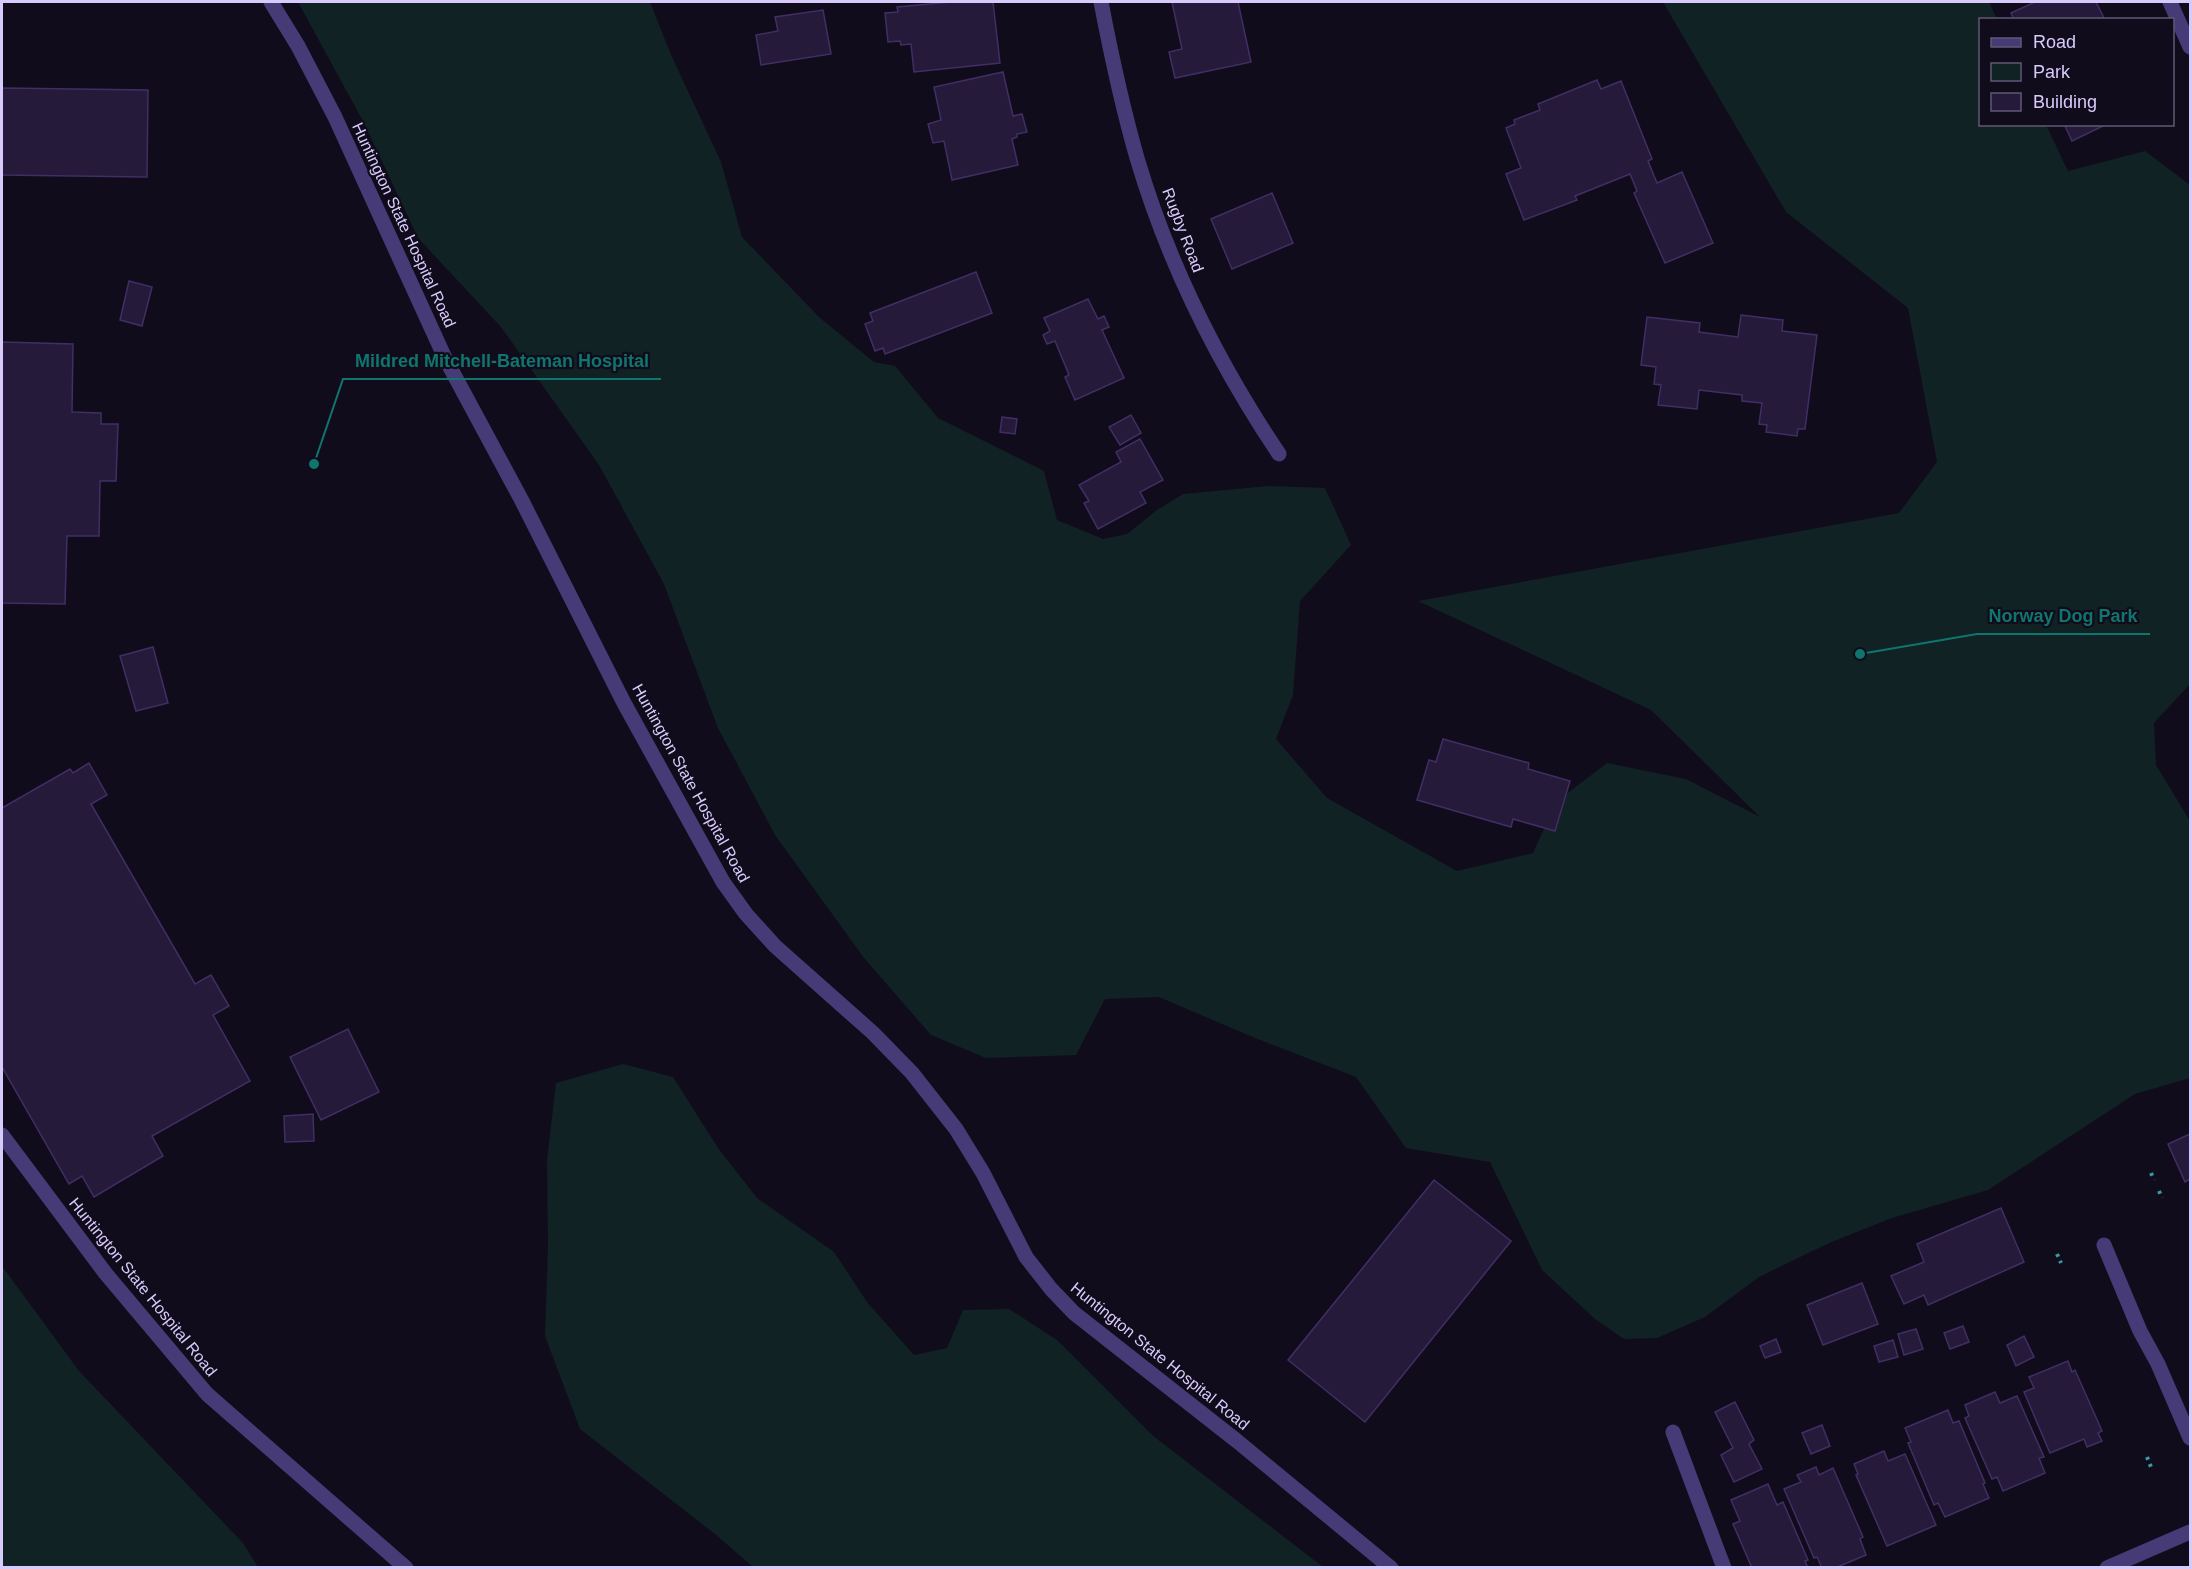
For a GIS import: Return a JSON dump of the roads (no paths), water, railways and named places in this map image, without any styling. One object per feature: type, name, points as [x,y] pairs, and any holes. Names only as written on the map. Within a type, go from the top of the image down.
[{"type":"street","name":"Huntington State Hospital Road","points":[[271,2],[298,46],[335,117],[445,358],[521,499],[624,703],[723,882],[746,914],[775,946],[873,1033],[912,1073],[956,1129],[983,1173],[1026,1257],[1074,1313],[1237,1440],[1391,1568]]},
{"type":"street","name":"Rugby Road","points":[[1101,2],[1119,89],[1137,159],[1166,240],[1201,321],[1242,398],[1278,454]]},
{"type":"street","points":[[2170,2],[2190,47]]},
{"type":"street","name":"Huntington State Hospital Road","points":[[2,1135],[106,1274],[207,1394],[406,1568]]},
{"type":"street","points":[[2104,1245],[2140,1331],[2158,1364],[2190,1438]]},
{"type":"street","points":[[1673,1432],[1724,1568]]},
{"type":"street","points":[[2107,1568],[2190,1532]]},
{"type":"place","name":"Mildred Mitchell-Bateman Hospital","points":[[314,464]]},
{"type":"place","name":"Norway Dog Park","points":[[1860,654]]}]
